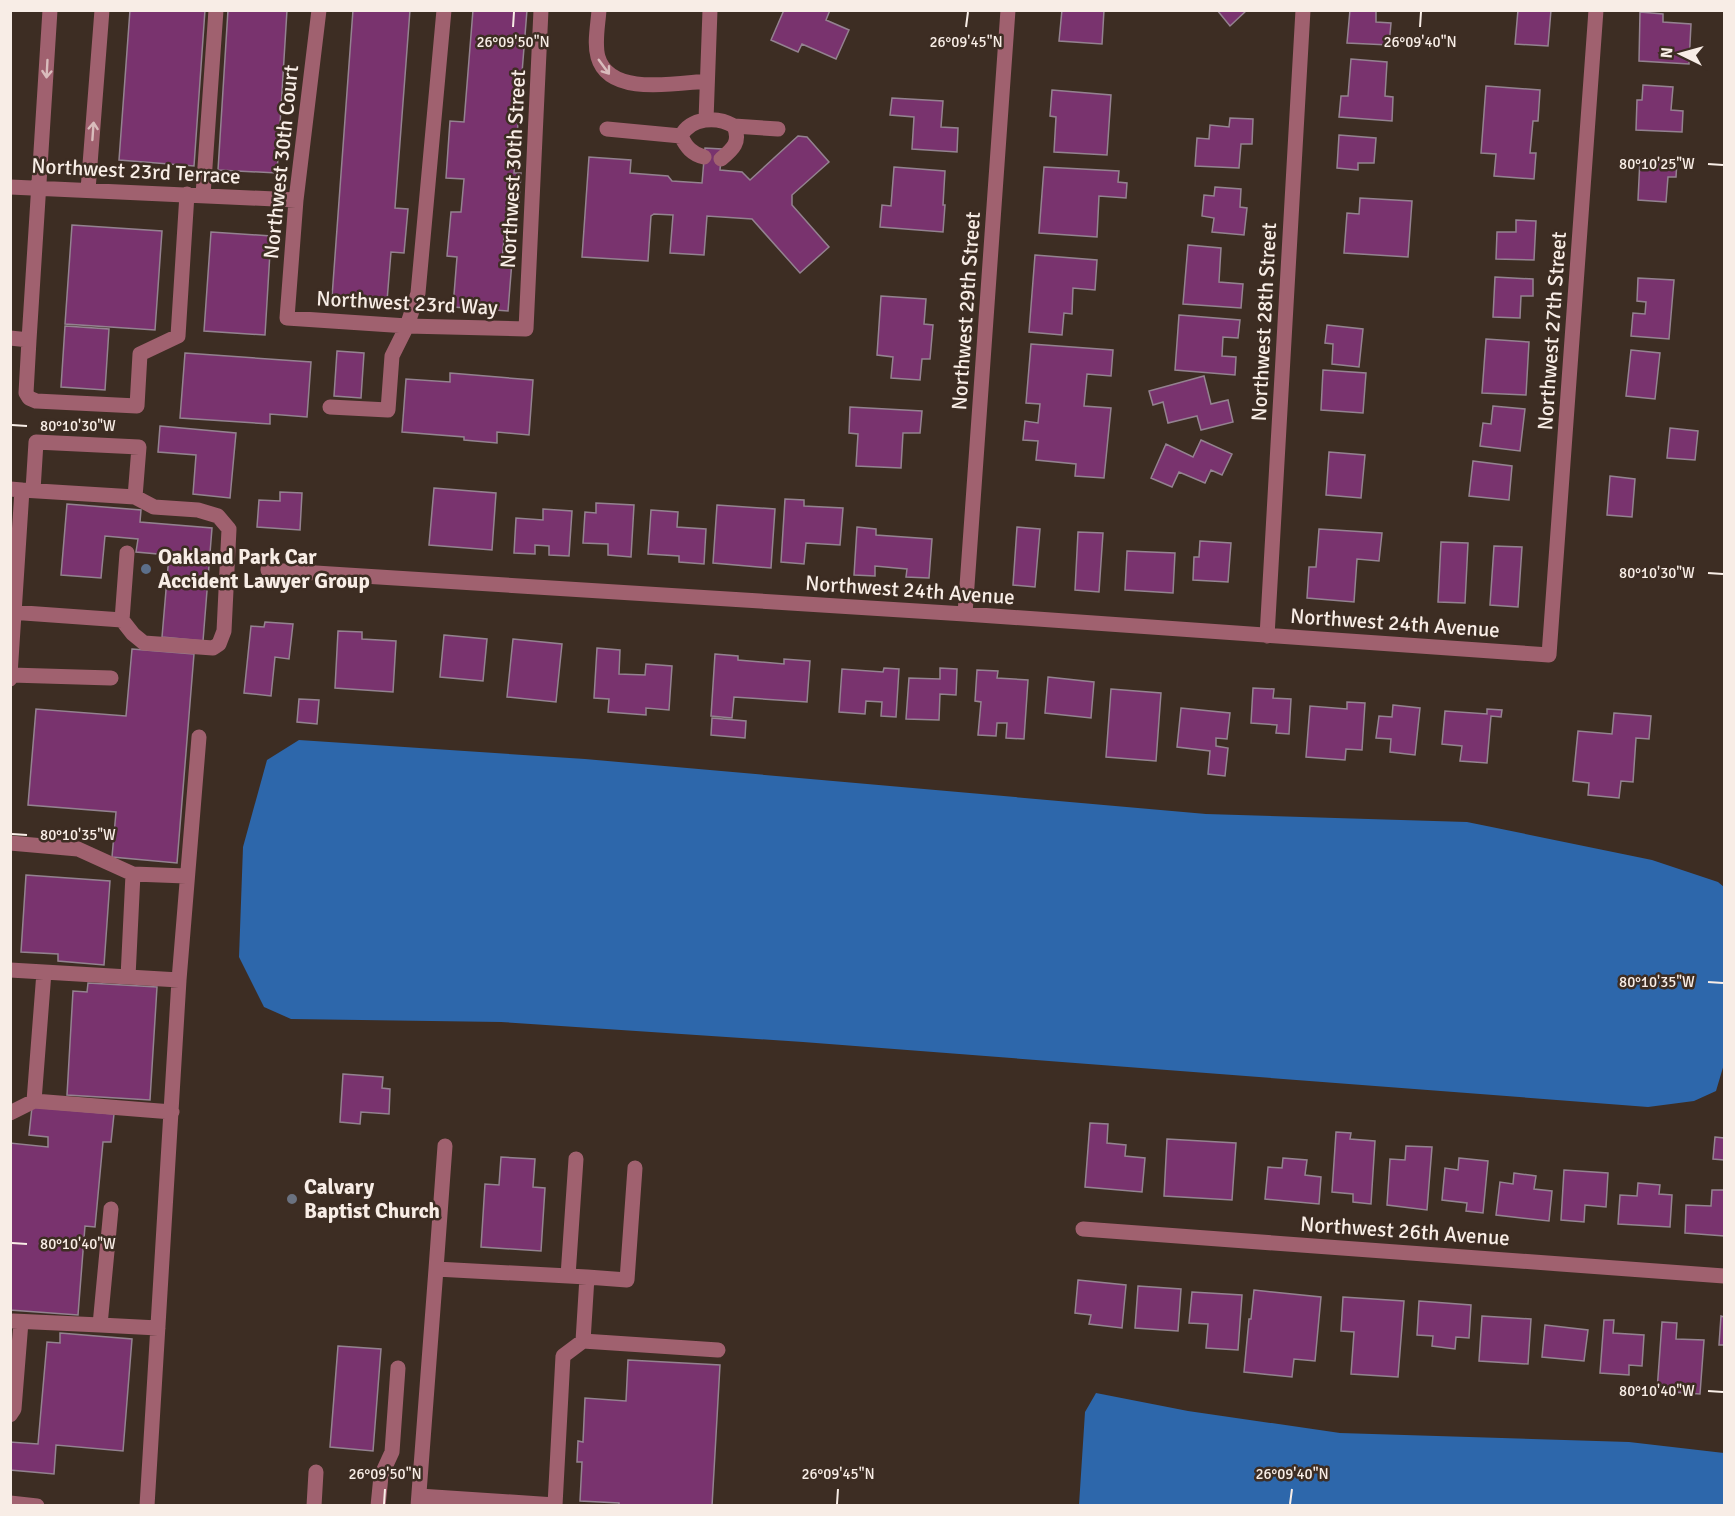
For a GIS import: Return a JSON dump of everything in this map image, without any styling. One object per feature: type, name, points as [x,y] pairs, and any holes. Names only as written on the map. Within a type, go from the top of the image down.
[{"type":"street","points":[[50,10],[26,393],[29,398],[137,406],[140,354],[178,336],[187,194]]},
{"type":"street","points":[[88,190],[102,10]]},
{"type":"street","points":[[203,195],[216,10]]},
{"type":"street","name":"Northwest 30th Court","points":[[286,318],[296,200],[319,10]]},
{"type":"street","points":[[330,407],[388,410],[392,356],[407,326],[418,293],[444,10]]},
{"type":"street","name":"Northwest 30th Street","points":[[526,329],[541,10]]},
{"type":"street","points":[[599,10],[598,59],[608,74],[636,86],[707,81]]},
{"type":"street","points":[[706,120],[710,10]]},
{"type":"street","name":"Northwest 29th Street","points":[[965,614],[1008,10]]},
{"type":"street","name":"Northwest 28th Street","points":[[1267,636],[1303,10]]},
{"type":"street","name":"Northwest 27th Street","points":[[1550,655],[1596,10]]},
{"type":"street","points":[[681,136],[691,124],[706,120],[719,120],[734,126],[778,129]]},
{"type":"street","points":[[721,159],[734,148],[737,142],[738,134],[734,126]]},
{"type":"street","points":[[607,129],[681,136]]},
{"type":"street","points":[[681,136],[687,147],[704,158]]},
{"type":"street","name":"Northwest 23rd Terrace","points":[[10,187],[296,200]]},
{"type":"street","name":"Northwest 23rd Way","points":[[286,318],[407,326],[526,329]]},
{"type":"street","points":[[10,338],[29,340]]},
{"type":"street","points":[[111,678],[11,677],[13,612],[22,490],[36,442],[139,447],[135,497]]},
{"type":"street","points":[[22,490],[135,497],[154,507],[198,510],[218,516],[229,529],[224,631],[219,644],[213,648],[144,643],[133,634],[122,620],[127,553]]},
{"type":"street","name":"Northwest 24th Avenue","points":[[268,570],[965,614],[1550,655]]},
{"type":"street","points":[[13,612],[122,620]]},
{"type":"street","points":[[147,1506],[186,876],[199,737]]},
{"type":"street","points":[[10,843],[78,849],[133,874],[186,876]]},
{"type":"street","points":[[128,977],[133,874]]},
{"type":"street","points":[[10,970],[179,980]]},
{"type":"street","points":[[34,1101],[44,972]]},
{"type":"street","points":[[10,1113],[34,1101],[172,1112]]},
{"type":"street","points":[[446,1146],[419,1501],[555,1505],[563,1356],[583,1341],[718,1350]]},
{"type":"street","points":[[568,1276],[576,1159]]},
{"type":"street","points":[[436,1269],[627,1280],[635,1168]]},
{"type":"street","points":[[99,1325],[111,1209]]},
{"type":"street","name":"Northwest 26th Avenue","points":[[1083,1229],[1725,1275]]},
{"type":"street","points":[[583,1341],[587,1277]]},
{"type":"street","points":[[10,1415],[14,1409],[16,1321],[158,1328]]},
{"type":"street","points":[[378,1506],[381,1476],[392,1452],[398,1368]]},
{"type":"street","points":[[314,1506],[316,1472]]},
{"type":"street","points":[[10,1503],[37,1506]]},
{"type":"water","points":[[299,740],[585,759],[1206,814],[1467,822],[1652,860],[1718,882],[1724,887],[1724,1064],[1716,1091],[1694,1101],[1648,1107],[803,1042],[501,1022],[291,1019],[264,1007],[239,957],[243,847],[267,760]]},
{"type":"water","points":[[1096,1393],[1188,1411],[1340,1433],[1629,1442],[1724,1453],[1724,1505],[1079,1505],[1085,1412]]},
{"type":"building","points":[[130,10],[205,10],[194,166],[119,160]]},
{"type":"building","points":[[228,10],[287,10],[277,173],[218,170]]},
{"type":"building","points":[[353,10],[410,10],[395,208],[408,209],[404,253],[391,252],[387,301],[332,297]]},
{"type":"building","points":[[473,10],[527,10],[514,173],[521,173],[518,217],[506,216],[502,261],[512,261],[508,311],[453,307],[457,257],[447,256],[451,212],[461,212],[464,179],[446,178],[450,121],[464,122]]},
{"type":"building","points":[[784,10],[830,10],[826,20],[849,30],[836,59],[802,44],[798,52],[771,40]]},
{"type":"building","points":[[1062,10],[1104,10],[1102,44],[1059,41]]},
{"type":"building","points":[[1217,10],[1247,10],[1230,26]]},
{"type":"building","points":[[1350,10],[1376,10],[1376,22],[1391,23],[1389,45],[1347,43]]},
{"type":"building","points":[[1518,10],[1551,10],[1548,46],[1515,44]]},
{"type":"building","points":[[1640,12],[1663,14],[1663,22],[1691,24],[1689,64],[1639,61]]},
{"type":"building","points":[[1351,59],[1387,62],[1385,96],[1393,97],[1392,121],[1339,117],[1341,96],[1348,96]]},
{"type":"building","points":[[1643,85],[1673,87],[1671,110],[1683,111],[1682,132],[1636,130],[1637,100],[1642,100]]},
{"type":"building","points":[[1486,86],[1540,90],[1538,121],[1533,121],[1530,153],[1536,153],[1534,179],[1494,176],[1496,154],[1481,153]]},
{"type":"building","points":[[1052,90],[1111,95],[1107,155],[1054,152],[1056,117],[1050,116]]},
{"type":"building","points":[[892,98],[943,101],[941,127],[958,128],[957,152],[912,149],[914,117],[890,115]]},
{"type":"building","points":[[1230,118],[1253,119],[1252,144],[1241,144],[1239,168],[1195,166],[1197,138],[1209,139],[1210,125],[1229,127]]},
{"type":"building","points":[[1339,135],[1376,138],[1374,163],[1358,163],[1358,170],[1337,168]]},
{"type":"building","points":[[798,136],[807,137],[829,162],[792,195],[792,205],[829,247],[800,273],[752,219],[707,216],[704,255],[670,253],[673,215],[654,214],[651,216],[648,261],[582,257],[589,157],[631,160],[630,173],[668,176],[672,181],[702,183],[705,148],[722,149],[720,170],[742,172],[750,180]]},
{"type":"building","points":[[1640,159],[1677,161],[1676,177],[1668,177],[1666,202],[1638,200]]},
{"type":"building","points":[[894,167],[945,171],[943,232],[880,227],[882,205],[891,206]]},
{"type":"building","points":[[1044,167],[1119,171],[1118,182],[1127,183],[1126,198],[1099,196],[1097,237],[1039,233]]},
{"type":"building","points":[[1215,187],[1241,189],[1240,207],[1247,208],[1244,235],[1212,232],[1214,218],[1202,216],[1204,195],[1214,196]]},
{"type":"building","points":[[1360,198],[1412,201],[1408,257],[1344,253],[1347,213],[1359,214]]},
{"type":"building","points":[[1516,220],[1536,221],[1534,260],[1496,259],[1497,232],[1516,232]]},
{"type":"building","points":[[72,225],[162,231],[155,330],[65,324]]},
{"type":"building","points":[[211,232],[271,236],[265,335],[204,331]]},
{"type":"building","points":[[1188,245],[1221,248],[1219,282],[1243,284],[1241,308],[1183,304]]},
{"type":"building","points":[[1035,255],[1097,260],[1095,290],[1073,288],[1072,314],[1064,313],[1062,335],[1029,332]]},
{"type":"building","points":[[1495,277],[1533,279],[1533,296],[1521,296],[1520,318],[1493,317]]},
{"type":"building","points":[[1638,278],[1674,280],[1669,339],[1631,336],[1633,313],[1645,314],[1646,302],[1637,301]]},
{"type":"building","points":[[881,296],[926,299],[924,324],[933,325],[930,359],[922,359],[920,380],[891,378],[893,357],[877,355]]},
{"type":"building","points":[[1179,315],[1240,320],[1238,338],[1223,337],[1222,356],[1236,357],[1235,375],[1175,370]]},
{"type":"building","points":[[1327,325],[1363,329],[1359,367],[1332,364],[1333,344],[1325,343]]},
{"type":"building","points":[[65,326],[109,329],[105,390],[61,387]]},
{"type":"building","points":[[1486,339],[1529,342],[1526,395],[1482,393]]},
{"type":"building","points":[[1031,344],[1113,350],[1111,376],[1087,374],[1084,406],[1111,408],[1104,478],[1075,476],[1076,464],[1036,460],[1038,441],[1023,440],[1025,421],[1038,423],[1040,404],[1026,403]]},
{"type":"building","points":[[1631,350],[1660,353],[1655,399],[1626,396]]},
{"type":"building","points":[[337,351],[364,353],[361,398],[334,396]]},
{"type":"building","points":[[185,353],[311,362],[307,417],[270,414],[270,424],[180,418]]},
{"type":"building","points":[[1323,370],[1366,373],[1363,413],[1321,410]]},
{"type":"building","points":[[450,373],[533,380],[529,435],[497,432],[497,443],[464,440],[464,437],[402,432],[406,379],[450,382]]},
{"type":"building","points":[[1204,376],[1211,404],[1228,400],[1233,422],[1201,430],[1197,416],[1168,423],[1163,402],[1153,405],[1149,391]]},
{"type":"building","points":[[1493,406],[1525,409],[1520,451],[1480,446],[1483,423],[1491,424]]},
{"type":"building","points":[[850,407],[922,411],[920,433],[903,433],[901,468],[856,466],[858,434],[849,433]]},
{"type":"building","points":[[160,426],[236,433],[230,498],[193,494],[196,455],[158,452]]},
{"type":"building","points":[[1670,428],[1698,431],[1695,460],[1667,458]]},
{"type":"building","points":[[1201,440],[1232,454],[1222,475],[1211,470],[1205,483],[1179,472],[1172,487],[1151,478],[1166,444],[1193,457]]},
{"type":"building","points":[[1329,452],[1365,455],[1361,498],[1326,495]]},
{"type":"building","points":[[1473,461],[1512,466],[1509,500],[1469,496]]},
{"type":"building","points":[[1610,476],[1635,479],[1632,517],[1607,515]]},
{"type":"building","points":[[434,488],[496,493],[492,550],[429,545]]},
{"type":"building","points":[[280,492],[302,493],[300,530],[257,527],[259,500],[280,501]]},
{"type":"building","points":[[785,499],[804,500],[804,506],[843,508],[840,545],[806,543],[804,564],[781,562]]},
{"type":"building","points":[[596,503],[634,505],[631,557],[608,555],[608,544],[583,543],[585,512],[596,513]]},
{"type":"building","points":[[67,504],[141,510],[140,522],[212,528],[203,641],[162,637],[169,555],[136,552],[138,539],[105,536],[101,578],[61,575]]},
{"type":"building","points":[[717,505],[775,509],[771,568],[713,563]]},
{"type":"building","points":[[543,509],[572,511],[569,556],[549,555],[549,546],[535,545],[535,554],[514,553],[516,518],[543,520]]},
{"type":"building","points":[[651,510],[678,512],[677,527],[706,529],[704,564],[679,562],[679,556],[648,554]]},
{"type":"building","points":[[857,527],[876,529],[876,535],[932,539],[929,578],[906,577],[907,569],[875,566],[875,576],[854,575]]},
{"type":"building","points":[[1017,527],[1040,529],[1035,587],[1013,585]]},
{"type":"building","points":[[1319,529],[1382,533],[1379,561],[1357,559],[1354,602],[1307,598],[1309,567],[1316,567]]},
{"type":"building","points":[[1078,532],[1103,533],[1099,592],[1075,590]]},
{"type":"building","points":[[1200,541],[1231,543],[1228,582],[1193,580],[1194,557],[1199,557]]},
{"type":"building","points":[[1441,542],[1468,543],[1465,603],[1438,602]]},
{"type":"building","points":[[1494,546],[1522,547],[1518,607],[1490,605]]},
{"type":"building","points":[[1127,551],[1175,553],[1173,593],[1125,590]]},
{"type":"building","points":[[265,622],[293,624],[289,659],[275,657],[271,696],[244,693],[251,626],[264,627]]},
{"type":"building","points":[[338,631],[362,632],[362,639],[396,641],[393,692],[335,688]]},
{"type":"building","points":[[444,635],[487,639],[483,681],[440,677]]},
{"type":"building","points":[[513,639],[562,644],[556,702],[507,697]]},
{"type":"building","points":[[597,648],[620,650],[619,674],[645,675],[646,664],[672,666],[669,710],[646,708],[646,715],[608,712],[609,699],[594,698]]},
{"type":"building","points":[[132,649],[194,654],[177,863],[112,857],[116,812],[28,805],[36,709],[126,716]]},
{"type":"building","points":[[715,654],[738,656],[738,660],[784,664],[784,659],[810,661],[807,702],[734,697],[732,718],[711,716]]},
{"type":"building","points":[[884,668],[899,669],[896,717],[881,716],[882,702],[866,701],[865,714],[839,712],[842,669],[883,672]]},
{"type":"building","points":[[940,668],[957,669],[956,695],[940,694],[939,720],[906,719],[909,678],[940,679]]},
{"type":"building","points":[[977,670],[998,671],[997,678],[1028,680],[1024,739],[1006,738],[1007,723],[997,723],[996,736],[978,735],[981,702],[975,701]]},
{"type":"building","points":[[1048,677],[1094,682],[1091,718],[1045,713]]},
{"type":"building","points":[[1253,688],[1274,689],[1273,698],[1291,699],[1289,734],[1276,733],[1277,725],[1251,723]]},
{"type":"building","points":[[1111,689],[1161,693],[1156,761],[1106,757]]},
{"type":"building","points":[[299,699],[319,700],[317,724],[297,722]]},
{"type":"building","points":[[1347,702],[1365,703],[1362,750],[1346,749],[1345,760],[1306,757],[1310,706],[1347,709]]},
{"type":"building","points":[[1393,705],[1420,708],[1415,755],[1390,752],[1391,739],[1376,738],[1379,716],[1392,717]]},
{"type":"building","points":[[1181,708],[1230,713],[1227,739],[1216,738],[1216,746],[1228,748],[1225,776],[1208,774],[1210,751],[1177,747]]},
{"type":"building","points":[[1487,709],[1502,710],[1501,717],[1491,716],[1487,763],[1460,761],[1462,746],[1442,744],[1445,711],[1487,714]]},
{"type":"building","points":[[1614,713],[1651,716],[1649,739],[1636,738],[1633,782],[1621,781],[1619,798],[1588,795],[1589,783],[1573,781],[1578,731],[1612,734]]},
{"type":"building","points":[[712,718],[746,721],[745,738],[711,735]]},
{"type":"building","points":[[26,875],[110,881],[104,965],[58,961],[58,954],[21,952]]},
{"type":"building","points":[[88,983],[157,987],[150,1100],[67,1095],[73,991],[87,992]]},
{"type":"building","points":[[343,1074],[383,1077],[382,1088],[390,1089],[389,1114],[361,1112],[360,1124],[340,1122]]},
{"type":"building","points":[[32,1107],[114,1114],[111,1142],[103,1142],[95,1227],[85,1226],[78,1315],[10,1310],[10,1143],[48,1147],[48,1137],[29,1135]]},
{"type":"building","points":[[1090,1123],[1108,1124],[1107,1143],[1126,1145],[1125,1156],[1145,1158],[1142,1192],[1085,1187]]},
{"type":"building","points":[[1336,1132],[1351,1133],[1350,1139],[1375,1141],[1371,1204],[1353,1202],[1353,1194],[1332,1192]]},
{"type":"building","points":[[1715,1137],[1724,1138],[1724,1160],[1713,1159]]},
{"type":"building","points":[[1167,1139],[1236,1143],[1232,1200],[1164,1196]]},
{"type":"building","points":[[1406,1146],[1432,1147],[1427,1210],[1387,1205],[1390,1159],[1405,1160]]},
{"type":"building","points":[[501,1157],[535,1159],[533,1187],[545,1188],[541,1251],[481,1247],[485,1184],[499,1185]]},
{"type":"building","points":[[1283,1158],[1307,1160],[1305,1175],[1321,1177],[1319,1204],[1265,1199],[1268,1167],[1282,1168]]},
{"type":"building","points":[[1459,1158],[1488,1161],[1483,1213],[1466,1211],[1467,1203],[1442,1200],[1445,1168],[1458,1170]]},
{"type":"building","points":[[1564,1170],[1608,1173],[1606,1207],[1585,1205],[1584,1222],[1561,1220]]},
{"type":"building","points":[[1514,1173],[1536,1176],[1534,1189],[1552,1191],[1549,1221],[1496,1215],[1500,1182],[1513,1184]]},
{"type":"building","points":[[1638,1183],[1660,1185],[1659,1194],[1672,1195],[1670,1227],[1618,1224],[1620,1195],[1637,1196]]},
{"type":"building","points":[[1712,1190],[1724,1190],[1724,1236],[1685,1233],[1686,1205],[1711,1206]]},
{"type":"building","points":[[1078,1280],[1126,1285],[1122,1328],[1089,1324],[1091,1315],[1075,1313]]},
{"type":"building","points":[[1138,1286],[1181,1289],[1178,1331],[1135,1328]]},
{"type":"building","points":[[1254,1290],[1321,1297],[1315,1361],[1294,1359],[1292,1377],[1244,1372]]},
{"type":"building","points":[[1192,1292],[1242,1295],[1238,1350],[1206,1348],[1208,1324],[1189,1323]]},
{"type":"building","points":[[1343,1297],[1404,1301],[1398,1377],[1351,1374],[1354,1332],[1341,1331]]},
{"type":"building","points":[[1419,1301],[1471,1305],[1469,1338],[1456,1337],[1455,1349],[1432,1346],[1433,1336],[1417,1335]]},
{"type":"building","points":[[1482,1316],[1531,1319],[1528,1364],[1479,1361]]},
{"type":"building","points":[[1721,1316],[1724,1317],[1724,1345],[1719,1345]]},
{"type":"building","points":[[1604,1320],[1614,1320],[1613,1333],[1644,1335],[1642,1366],[1629,1365],[1629,1375],[1600,1373]]},
{"type":"building","points":[[1662,1322],[1677,1323],[1676,1339],[1704,1340],[1700,1394],[1657,1391]]},
{"type":"building","points":[[1545,1325],[1588,1330],[1584,1361],[1542,1357]]},
{"type":"building","points":[[60,1333],[132,1339],[123,1451],[56,1445],[54,1474],[10,1470],[10,1442],[38,1444],[47,1342],[60,1343]]},
{"type":"building","points":[[338,1346],[381,1349],[373,1451],[330,1447]]},
{"type":"building","points":[[628,1360],[720,1365],[712,1506],[619,1506],[619,1503],[580,1501],[582,1462],[577,1462],[578,1441],[583,1442],[585,1398],[626,1401]]},
{"type":"place","name":"Oakland Park Car Accident Lawyer Group","points":[[146,569]]},
{"type":"place","name":"Calvary Baptist Church","points":[[292,1199]]}]
